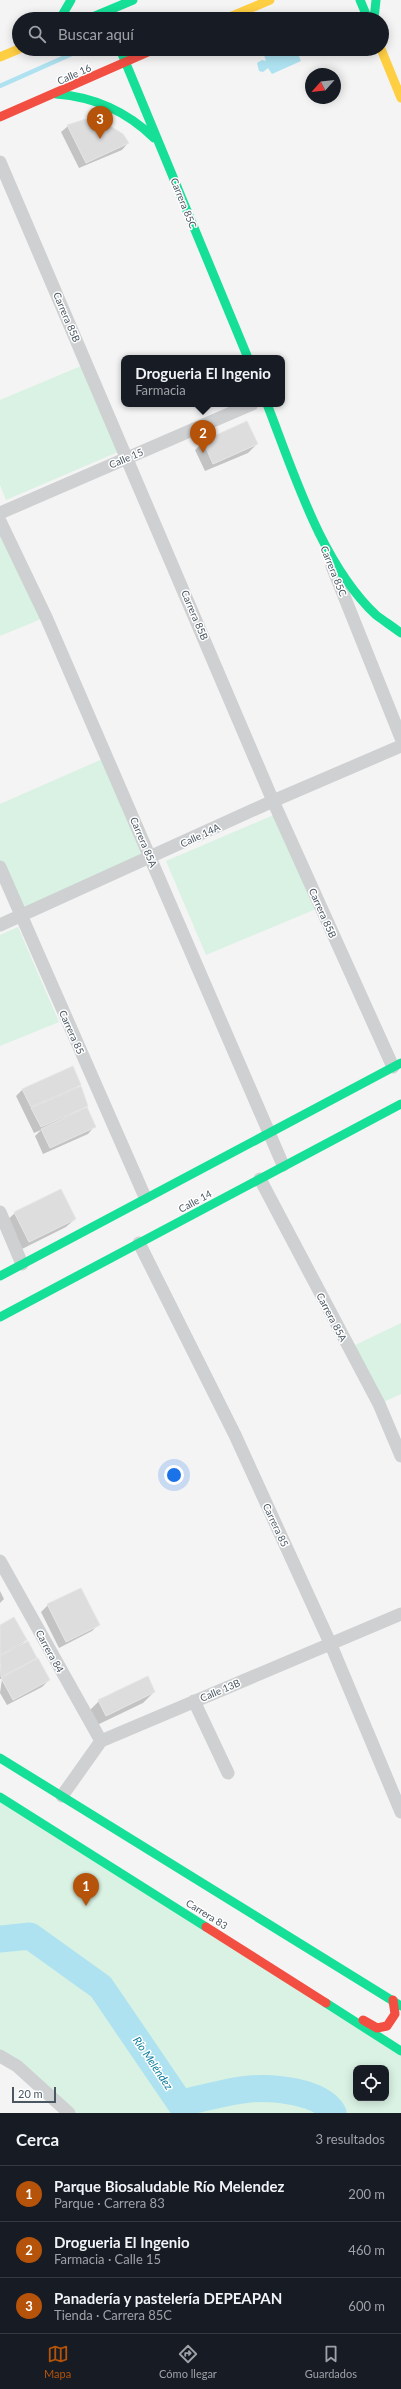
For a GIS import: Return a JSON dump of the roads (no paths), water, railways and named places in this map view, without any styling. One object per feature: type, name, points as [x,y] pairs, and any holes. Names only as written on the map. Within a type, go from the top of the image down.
[{"type":"street","points":[[64,12],[71,0]]},
{"type":"street","points":[[99,0],[104,12]]},
{"type":"street","points":[[113,12],[133,0]]},
{"type":"street","points":[[242,12],[270,0]]},
{"type":"street","points":[[360,0],[365,12]]},
{"type":"street","points":[[375,12],[376,0]]},
{"type":"street","points":[[0,57],[12,52]]},
{"type":"street","name":"Carrera 85C","points":[[123,56],[247,355]]},
{"type":"street","name":"Calle 16","points":[[0,117],[126,64],[141,56]]},
{"type":"street","points":[[384,56],[401,98]]},
{"type":"street","points":[[54,94],[80,96],[106,103],[129,116],[159,143]]},
{"type":"street","name":"Carrera 85B","points":[[0,162],[128,457],[273,801],[397,1065]]},
{"type":"street","name":"Calle 15","points":[[0,513],[245,407]]},
{"type":"street","name":"Carrera 85C","points":[[268,407],[401,738]]},
{"type":"street","name":"Carrera 85A","points":[[0,521],[46,617],[283,1165]]},
{"type":"street","points":[[321,538],[345,577],[367,605],[401,634]]},
{"type":"street","name":"Calle 14A","points":[[0,925],[151,858],[273,801],[401,746]]},
{"type":"street","name":"Carrera 85","points":[[0,867],[145,1197]]},
{"type":"street","points":[[0,1276],[145,1197],[397,1065]]},
{"type":"street","name":"Calle 14","points":[[0,1317],[260,1179],[283,1165],[401,1104]]},
{"type":"street","name":"Carrera 85A","points":[[260,1179],[379,1404],[401,1456]]},
{"type":"street","points":[[0,1212],[22,1264]]},
{"type":"street","name":"Carrera 85","points":[[139,1243],[235,1435],[331,1645],[401,1812]]},
{"type":"street","name":"Carrera 84","points":[[0,1561],[101,1741]]},
{"type":"street","name":"Calle 13B","points":[[101,1741],[331,1645],[401,1614]]},
{"type":"street","points":[[194,1701],[228,1773]]},
{"type":"street","points":[[62,1796],[101,1741]]},
{"type":"street","points":[[0,1758],[401,2006]]},
{"type":"street","name":"Carrera 83","points":[[0,1797],[401,2051]]},
{"type":"street","points":[[345,2015],[352,2013],[376,2028],[385,2027],[395,2017],[396,2010],[393,2000]]},
{"type":"street","points":[[0,2056],[17,2066],[70,2113]]},
{"type":"water","points":[[264,56],[299,56],[301,61],[272,74],[268,68],[263,72],[259,71],[257,63],[262,60],[266,61]]},
{"type":"waterway","points":[[0,86],[67,56]]},
{"type":"waterway","name":"Río Meléndez","points":[[0,1939],[30,1936],[101,1987],[180,2103],[241,2090],[271,2089],[308,2095],[327,2106],[333,2113]]},
{"type":"place","name":"Panadería y pastelería DEPEAPAN","points":[[100,139]]},
{"type":"place","name":"Drogueria El Ingenio","points":[[203,453]]},
{"type":"place","name":"Parque Biosaludable Río Melendez","points":[[86,1906]]}]
